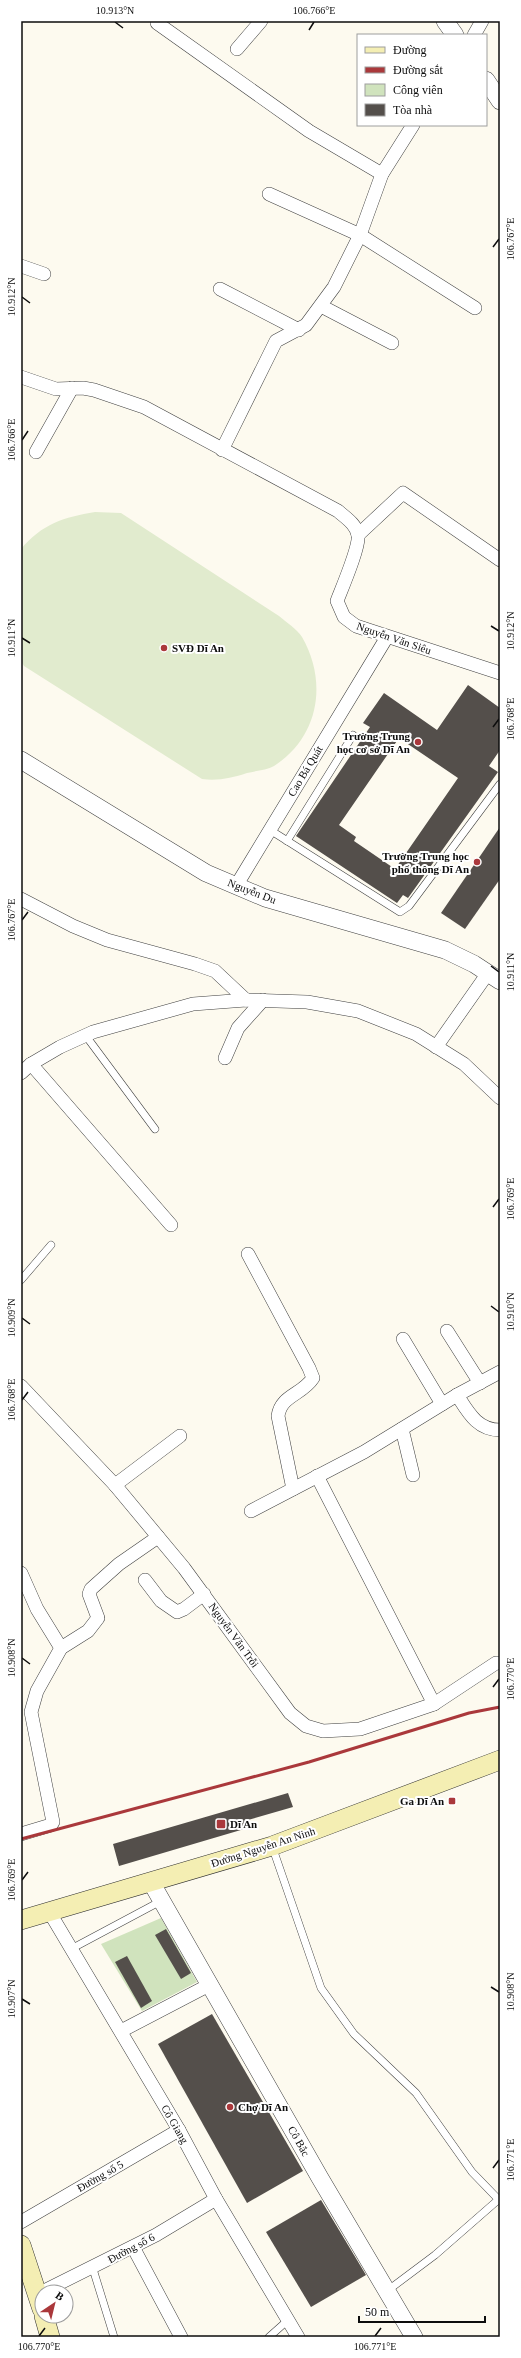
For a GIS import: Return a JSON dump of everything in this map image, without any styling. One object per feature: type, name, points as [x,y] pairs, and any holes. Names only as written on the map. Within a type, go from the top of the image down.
[{"type":"main road","name":"Đường Nguyễn An Ninh","points":[[21,1920],[50,1913],[272,1846],[500,1760]]},
{"type":"main road","points":[[21,2245],[36,2284]]},
{"type":"main road","points":[[46,2324],[50,2337]]},
{"type":"street","points":[[237,50],[260,21]]},
{"type":"street","points":[[445,21],[454,34]]},
{"type":"street","points":[[475,34],[482,21]]},
{"type":"street","points":[[157,23],[308,131],[382,174]]},
{"type":"street","points":[[487,82],[500,101]]},
{"type":"street","points":[[222,450],[271,349],[282,336],[299,330],[306,325],[334,287],[360,235],[382,174],[412,126]]},
{"type":"street","points":[[269,194],[360,235],[475,308]]},
{"type":"street","points":[[21,266],[44,274]]},
{"type":"street","points":[[220,289],[299,330]]},
{"type":"street","points":[[320,306],[392,343]]},
{"type":"street","points":[[21,377],[56,388],[94,390],[144,407],[338,511],[352,523],[358,535],[404,493],[500,560]]},
{"type":"street","points":[[36,452],[72,388]]},
{"type":"street","name":"Nguyễn Văn Siêu","points":[[358,535],[357,546],[337,601],[344,617],[356,626],[500,673]]},
{"type":"street","name":"Cao Bá Quát","points":[[236,886],[387,637]]},
{"type":"street","name":"Nguyễn Du","points":[[21,760],[206,872],[236,886],[265,898],[445,950],[494,977]]},
{"type":"street","points":[[21,899],[73,926],[107,940],[195,964],[215,971],[246,1000]]},
{"type":"street","points":[[436,1047],[494,977]]},
{"type":"street","points":[[21,1073],[31,1064],[86,1036],[193,1004],[246,1000],[307,1002],[358,1011],[416,1034],[464,1064],[500,1098]]},
{"type":"street","points":[[225,1058],[238,1028],[263,1000]]},
{"type":"street","points":[[31,1064],[171,1225]]},
{"type":"street","points":[[248,1254],[313,1378],[307,1388],[285,1401],[279,1408],[278,1416],[293,1489]]},
{"type":"street","points":[[447,1331],[480,1382]]},
{"type":"street","points":[[403,1339],[442,1404]]},
{"type":"street","points":[[251,1511],[402,1429],[457,1395],[500,1372]]},
{"type":"street","name":"Nguyễn Văn Trỗi","points":[[21,1386],[115,1485],[204,1594],[290,1713],[306,1726],[323,1732],[360,1729],[434,1704],[499,1662]]},
{"type":"street","points":[[457,1395],[473,1420],[494,1430],[500,1430]]},
{"type":"street","points":[[402,1429],[413,1475]]},
{"type":"street","points":[[115,1485],[180,1436]]},
{"type":"street","points":[[317,1476],[434,1704]]},
{"type":"street","points":[[21,1834],[51,1825],[53,1822],[31,1712],[37,1691],[61,1648],[88,1631],[98,1618],[89,1594],[91,1588],[119,1564],[158,1537]]},
{"type":"street","points":[[21,1573],[36,1609],[61,1648]]},
{"type":"street","points":[[145,1580],[161,1601],[177,1612],[184,1609],[204,1594]]},
{"type":"street","name":"Cô Bắc","points":[[151,1882],[211,1984],[320,2178],[414,2337]]},
{"type":"street","name":"Cô Giang","points":[[50,1913],[179,2130],[216,2199],[287,2321],[298,2337]]},
{"type":"street","points":[[121,2031],[211,1984]]},
{"type":"street","name":"Đường số 5","points":[[21,2222],[179,2130]]},
{"type":"street","name":"Đường số 6","points":[[65,2284],[216,2199]]},
{"type":"street","points":[[133,2247],[182,2337]]},
{"type":"lane","points":[[287,841],[353,735]]},
{"type":"lane","points":[[270,830],[400,912],[409,906],[500,784]]},
{"type":"lane","points":[[86,1036],[155,1129]]},
{"type":"lane","points":[[21,1280],[51,1245]]},
{"type":"lane","points":[[272,1846],[320,1988],[354,2034],[416,2093],[472,2172],[499,2201],[435,2255],[387,2291]]},
{"type":"lane","points":[[71,1948],[162,1901]]},
{"type":"lane","points":[[93,2269],[114,2337]]},
{"type":"lane","points":[[269,2337],[287,2321]]},
{"type":"green space","name":"SVĐ Dĩ An","points":[[95,512],[121,513],[279,616],[300,634],[310,654],[315,672],[315,708],[301,740],[289,754],[274,766],[225,779],[202,779],[24,666],[21,661],[21,549],[37,533],[54,523],[73,516]]},
{"type":"green space","points":[[161,1918],[197,1982],[142,2011],[101,1944]]},
{"type":"building","points":[[468,685],[500,708],[500,750],[489,766],[498,772],[408,898],[403,895],[397,903],[296,836],[370,727],[363,723],[384,693],[437,730]],"holes":[[[399,738],[458,778],[395,869],[354,841],[356,837],[339,825]]]},
{"type":"building","points":[[500,827],[500,879],[465,929],[441,913]]},
{"type":"building","points":[[288,1793],[293,1807],[248,1820],[251,1827],[119,1866],[113,1844]]},
{"type":"building","points":[[166,1929],[191,1973],[181,1979],[155,1935]]},
{"type":"building","points":[[127,1956],[152,2001],[141,2008],[115,1962]]},
{"type":"building","name":"Chợ Dĩ An","points":[[212,2014],[303,2171],[247,2203],[158,2044]]},
{"type":"building","points":[[321,2200],[366,2275],[311,2307],[266,2232]]},
{"type":"railway","points":[[21,1839],[309,1762],[469,1713],[500,1707]]},
{"type":"place","name":"SVĐ Dĩ An","points":[[164,648]]},
{"type":"place","name":"Trường Trung học cơ sở Dĩ An","points":[[418,742]]},
{"type":"place","name":"Trường Trung học phổ thông Dĩ An","points":[[477,862]]},
{"type":"place","name":"Ga Dĩ An","points":[[452,1801]]},
{"type":"place","name":"Dĩ An","points":[[221,1824]]},
{"type":"place","name":"Chợ Dĩ An","points":[[230,2107]]}]
